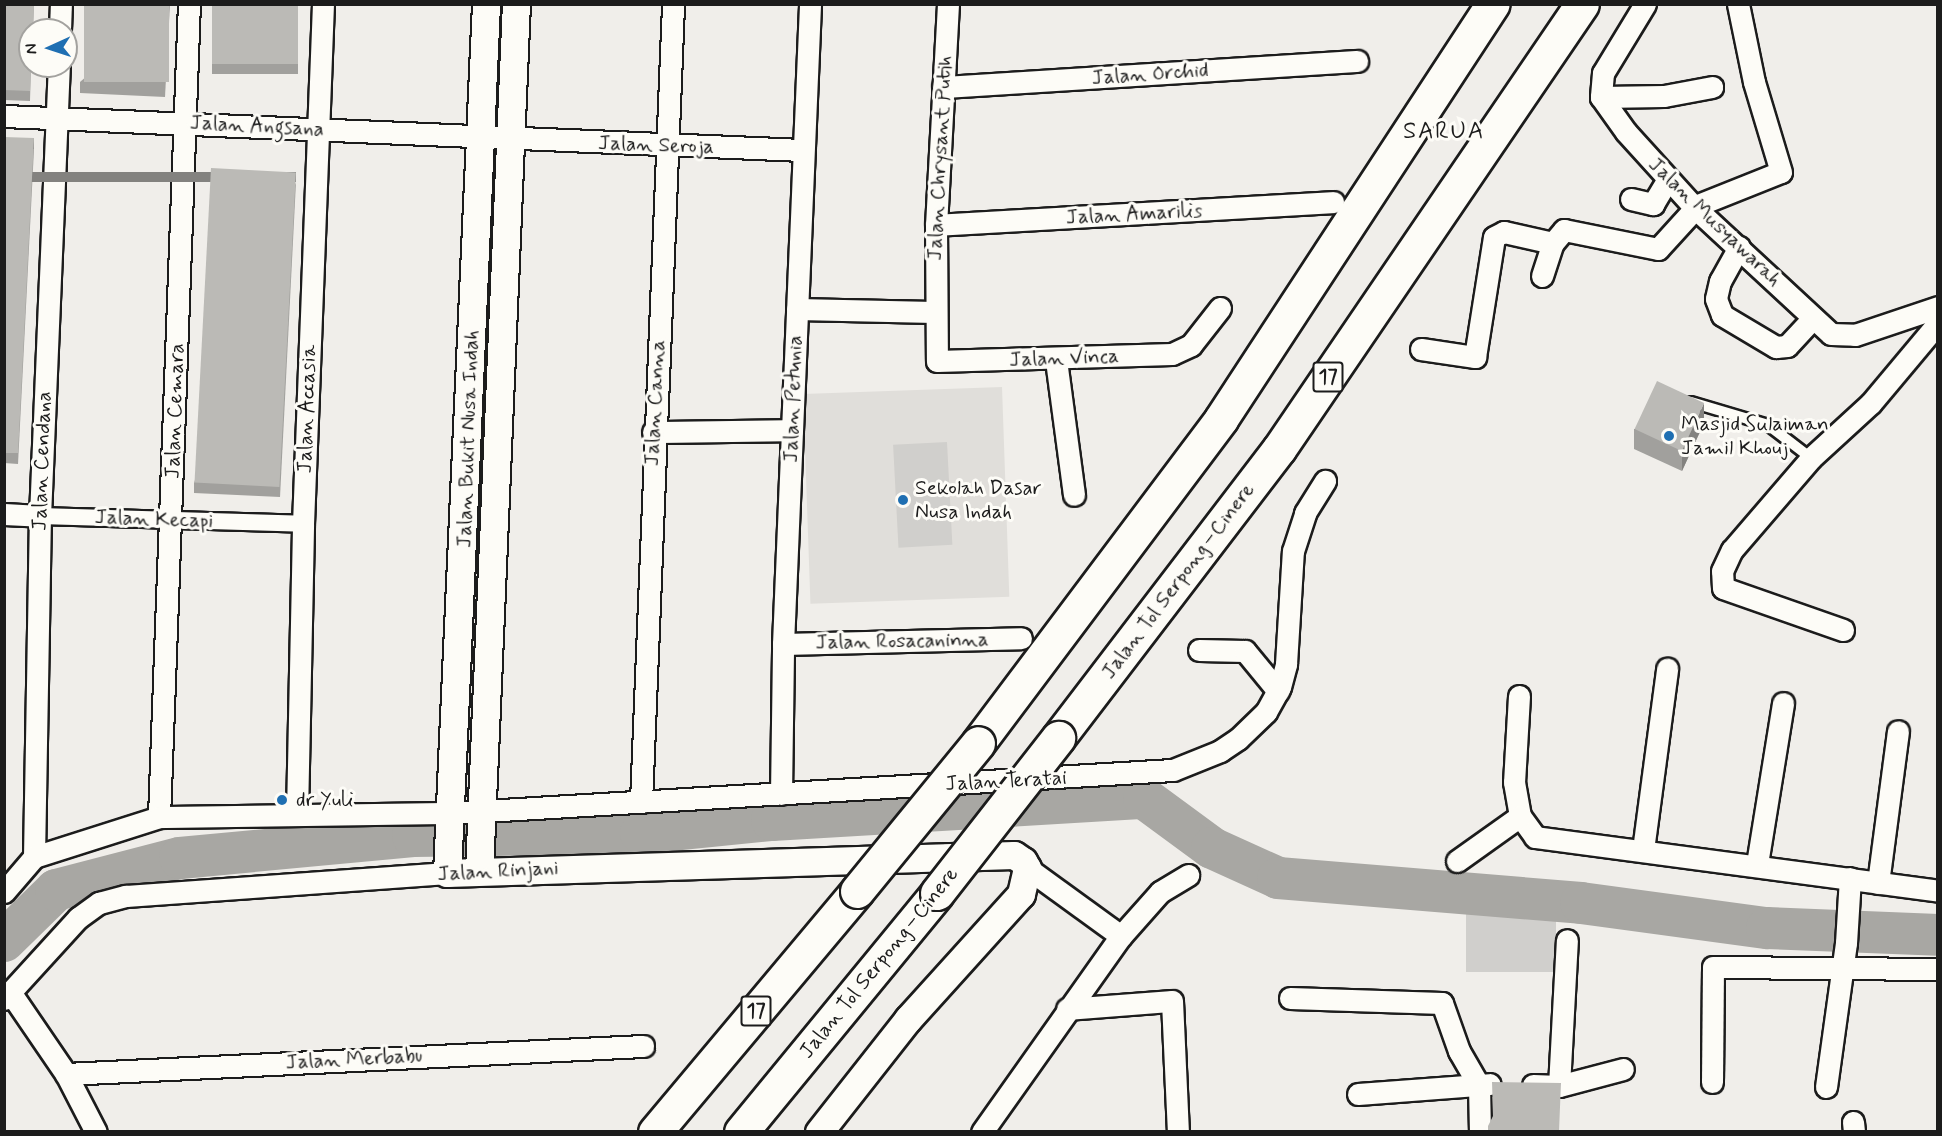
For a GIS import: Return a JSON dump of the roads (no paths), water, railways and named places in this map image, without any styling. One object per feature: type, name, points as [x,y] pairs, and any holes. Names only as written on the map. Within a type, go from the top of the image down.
[{"type":"highway","name":"17","points":[[655,1131],[978,743],[1221,419],[1493,4]]},
{"type":"highway","name":"Jalan Tol Serpong–Cinere","points":[[741,1131],[937,893],[1279,449],[1582,4]]},
{"type":"street","name":"Jalan Cemara","points":[[159,817],[189,4]]},
{"type":"street","name":"Jalan Accasia","points":[[297,814],[303,524],[323,4]]},
{"type":"street","name":"Jalan Bukit Nusa Indah","points":[[447,870],[486,4]]},
{"type":"street","name":"Jalan Bukit Nusa Indah","points":[[479,868],[484,815],[516,4]]},
{"type":"street","name":"Jalan Canna","points":[[641,802],[653,432],[673,4]]},
{"type":"street","name":"Jalan Petunia","points":[[781,794],[783,644],[810,4]]},
{"type":"street","name":"Jalan Chrysant Putih","points":[[934,312],[936,225],[948,4]]},
{"type":"street","points":[[1645,4],[1603,73],[1601,97],[1664,96],[1712,87]]},
{"type":"street","points":[[1542,276],[1553,243],[1564,230],[1575,230],[1658,249],[1695,208],[1781,172],[1754,82],[1738,4]]},
{"type":"street","name":"Jalan Orchid","points":[[943,87],[1357,61]]},
{"type":"street","name":"Jalan Cendana","points":[[34,857],[40,516],[59,78]]},
{"type":"street","name":"Jalan Musyawarah","points":[[1601,97],[1626,132],[1695,208],[1831,334],[1841,338],[1938,307]]},
{"type":"street","name":"Jalan Angsana","points":[[4,116],[318,129],[510,141]]},
{"type":"street","name":"Jalan Seroja","points":[[510,141],[803,150]]},
{"type":"street","points":[[1631,199],[1653,204],[1668,179]]},
{"type":"street","name":"Jalan Amarilis","points":[[936,225],[1333,202]]},
{"type":"street","points":[[1421,349],[1474,357],[1494,237],[1504,232],[1553,243]]},
{"type":"street","points":[[1739,247],[1720,281],[1716,299],[1722,315],[1776,347],[1787,346],[1813,318]]},
{"type":"street","name":"Jalan Vinca","points":[[934,312],[937,361],[1056,360],[1182,351],[1220,308]]},
{"type":"street","points":[[797,309],[934,312]]},
{"type":"street","points":[[1843,630],[1727,590],[1720,580],[1732,550],[1811,458],[1871,403],[1938,323]]},
{"type":"street","points":[[1056,360],[1074,495]]},
{"type":"street","points":[[653,432],[792,430]]},
{"type":"street","name":"Jalan Teratai","points":[[34,857],[159,817],[297,814],[451,817],[641,802],[1173,770],[1220,751],[1238,739],[1266,712],[1278,691],[1286,664],[1293,551],[1305,513],[1325,481]]},
{"type":"street","name":"Jalan Kecapi","points":[[4,514],[303,524]]},
{"type":"street","name":"Jalan Rosacaninna","points":[[783,644],[1021,638]]},
{"type":"street","points":[[1199,650],[1245,651],[1278,691]]},
{"type":"street","points":[[1643,850],[1667,669]]},
{"type":"street","points":[[1519,696],[1514,782],[1520,816],[1535,837],[1757,864],[1878,884],[1938,891]]},
{"type":"street","points":[[1757,864],[1783,703]]},
{"type":"street","points":[[1878,884],[1898,731]]},
{"type":"street","points":[[1457,861],[1520,816]]},
{"type":"street","name":"Jalan Rinjani","points":[[8,995],[78,918],[99,903],[126,896],[479,868],[1014,855],[1027,868]]},
{"type":"street","points":[[4,892],[34,857]]},
{"type":"street","points":[[819,1131],[908,1019],[1015,903],[1022,894],[1027,868],[1121,936]]},
{"type":"street","points":[[982,1131],[1121,936],[1160,892],[1188,875]]},
{"type":"street","points":[[1826,1087],[1846,943],[1850,878]]},
{"type":"street","points":[[1558,1086],[1567,940]]},
{"type":"street","points":[[1712,1082],[1713,967],[1841,966],[1938,969]]},
{"type":"street","points":[[8,995],[66,1074],[96,1131]]},
{"type":"street","points":[[1290,998],[1441,1002],[1463,1059],[1479,1085],[1480,1131]]},
{"type":"street","points":[[1067,1009],[1172,1002],[1178,1131]]},
{"type":"street","name":"Jalan Merbabu","points":[[66,1074],[643,1046]]},
{"type":"street","points":[[1358,1094],[1479,1085],[1558,1086],[1623,1069]]},
{"type":"lane","points":[[1681,399],[1768,425],[1811,458]]},
{"type":"waterway","points":[[4,941],[56,890],[180,858],[413,836],[641,833],[772,820],[1144,798],[1212,848],[1278,878],[1581,903],[1767,928],[1938,935]]},
{"type":"place","name":"Masjid Sulaiman Jamil Khouj","points":[[1669,436]]},
{"type":"place","name":"Sekolah Dasar Nusa Indah","points":[[903,500]]},
{"type":"place","name":"dr Yuli","points":[[282,800]]},
{"type":"district","name":"SARUA","points":[[1444,132]]}]
